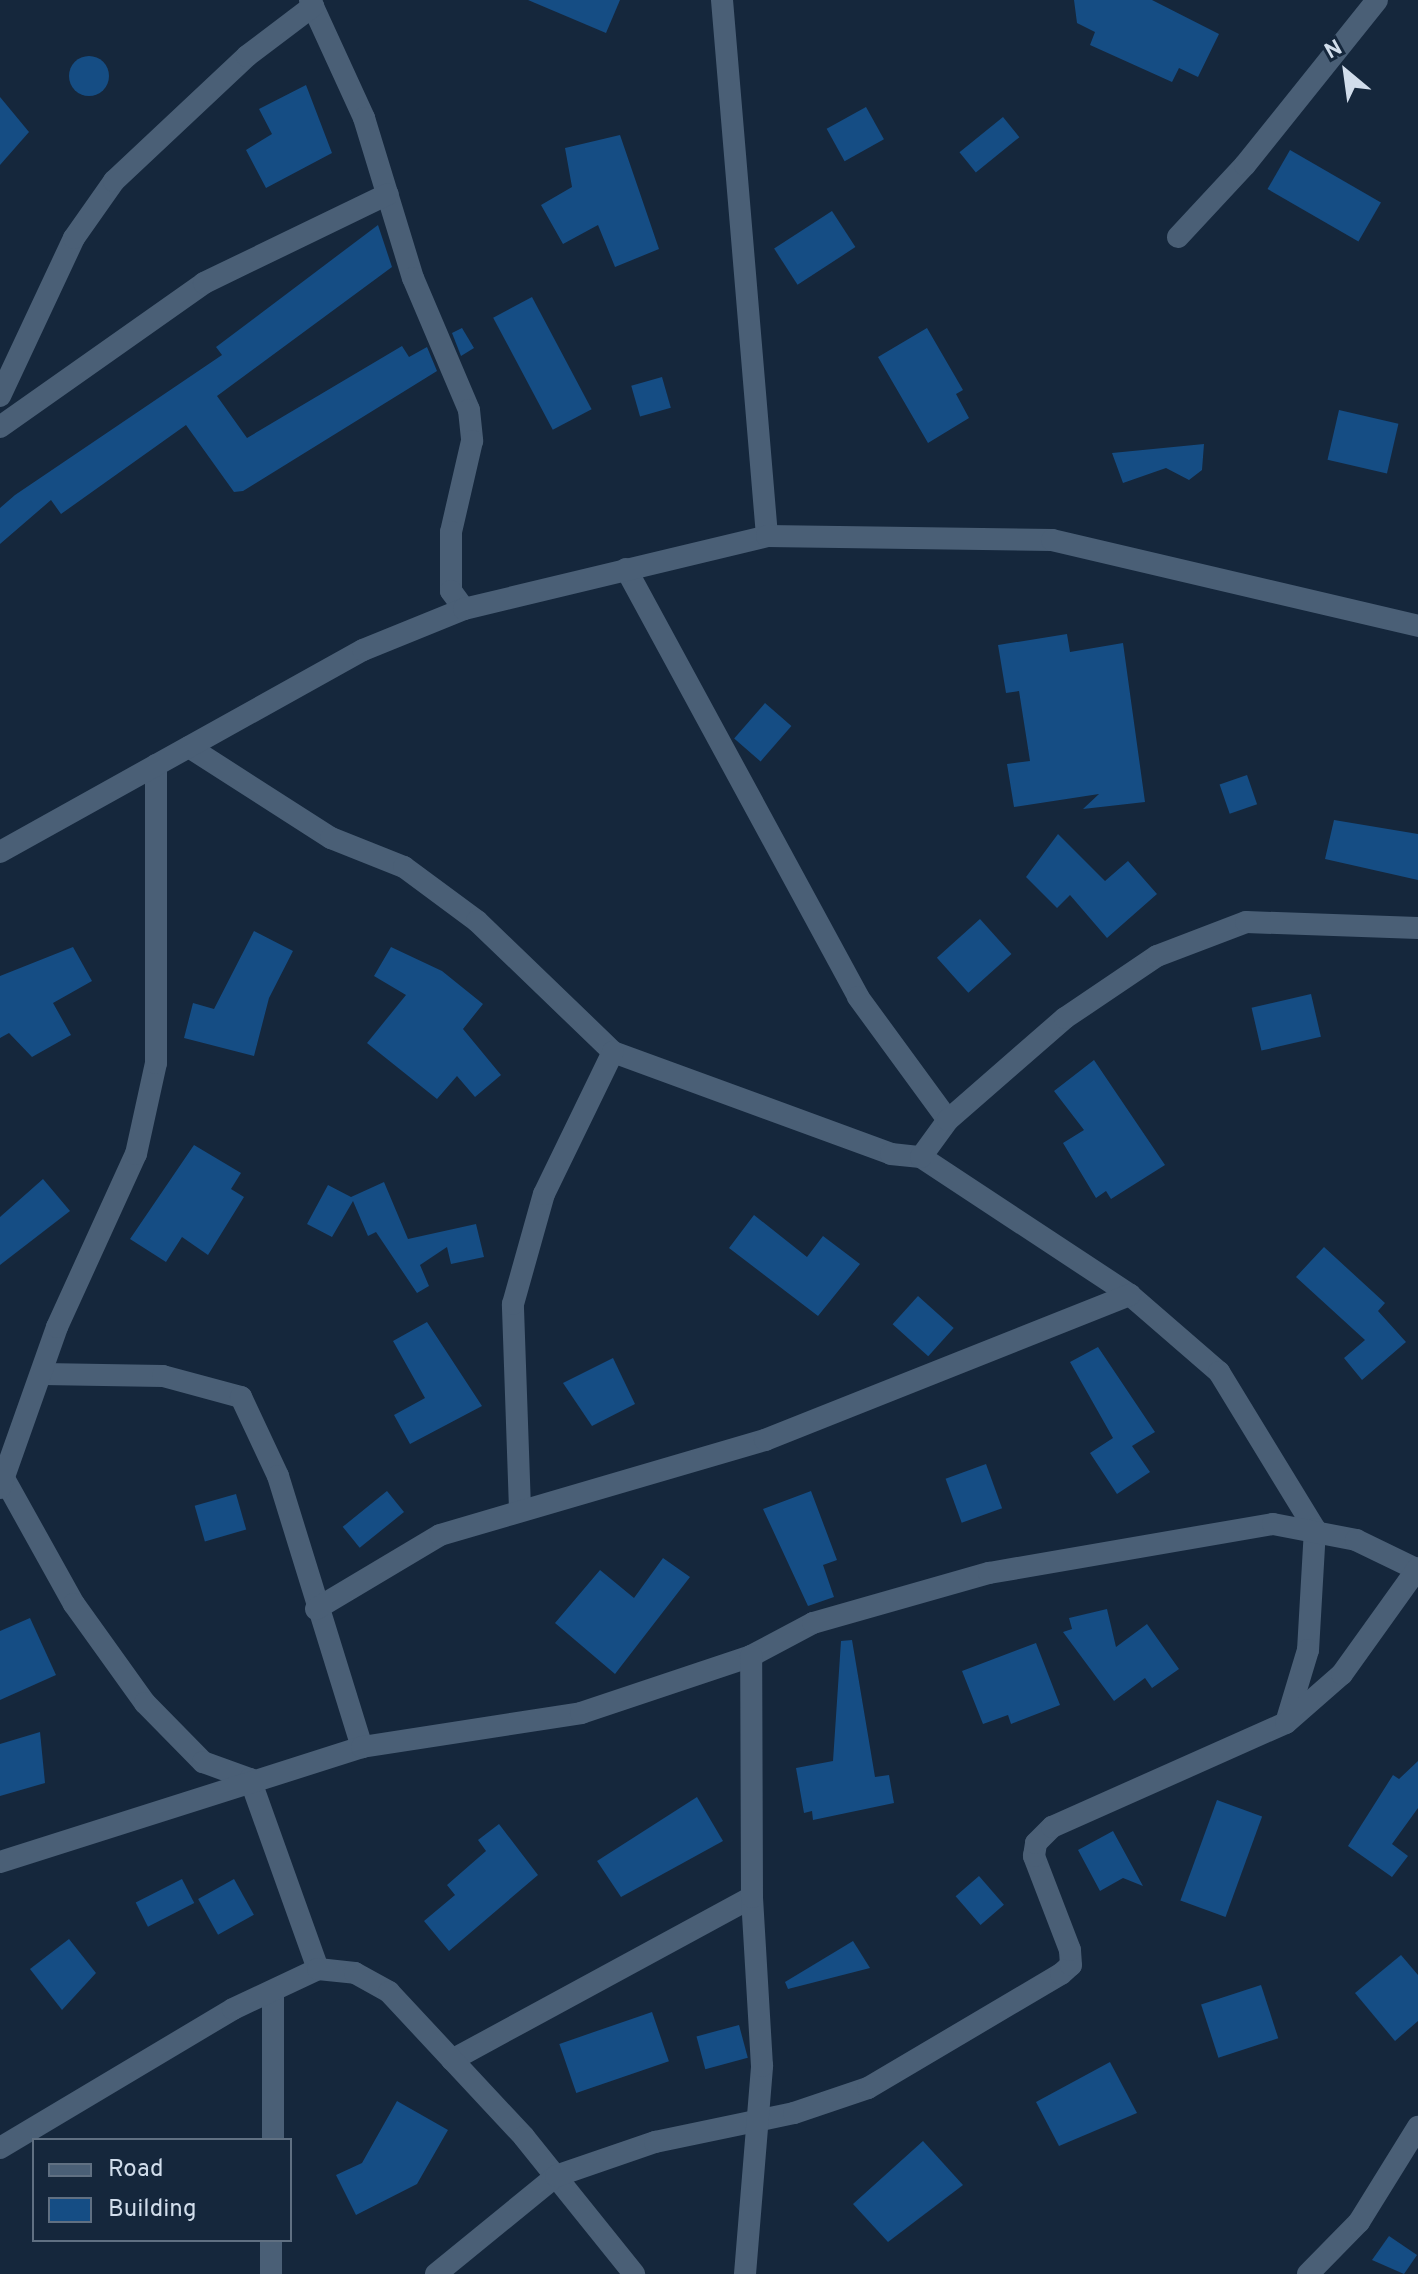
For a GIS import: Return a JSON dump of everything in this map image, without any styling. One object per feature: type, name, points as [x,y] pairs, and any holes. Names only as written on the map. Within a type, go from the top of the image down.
[{"type":"street","points":[[722,0],[767,536]]},
{"type":"street","points":[[1178,237],[1245,165],[1377,0]]},
{"type":"street","points":[[0,396],[74,238],[114,181],[247,56],[312,3],[364,118],[413,278],[469,410],[472,441],[451,532],[451,591],[464,609]]},
{"type":"street","points":[[0,427],[204,283],[388,194]]},
{"type":"street","points":[[0,852],[363,650],[464,609],[767,536],[1052,540],[1418,626]]},
{"type":"street","points":[[626,569],[858,997],[948,1120]]},
{"type":"street","points":[[189,747],[331,838],[404,867],[477,921],[613,1052],[891,1154],[921,1157],[1130,1295],[1219,1372],[1315,1529],[1308,1650],[1286,1723]]},
{"type":"street","points":[[156,765],[156,1063],[136,1154],[43,1374],[2,1481],[74,1604],[145,1703],[203,1762],[250,1779]]},
{"type":"street","points":[[921,1157],[948,1120],[1065,1018],[1157,956],[1246,922],[1418,928]]},
{"type":"street","points":[[520,1509],[513,1304],[544,1194],[613,1052]]},
{"type":"street","points":[[316,1609],[440,1535],[520,1509],[765,1440],[1130,1295]]},
{"type":"street","points":[[43,1374],[163,1376],[241,1397],[278,1476],[316,1609],[362,1747]]},
{"type":"street","points":[[0,1862],[250,1779],[362,1747],[581,1713],[751,1656],[813,1623],[989,1573],[1273,1524],[1315,1529],[1356,1540],[1416,1569],[1342,1674],[1286,1723],[1052,1827],[1036,1843],[1034,1856],[1070,1950],[1071,1965],[1061,1974],[868,2088],[760,2120],[655,2142],[556,2176],[436,2274]]},
{"type":"street","points":[[745,2274],[760,2120],[752,1897],[751,1656]]},
{"type":"street","points":[[250,1779],[318,1969]]},
{"type":"street","points":[[452,2060],[752,1897]]},
{"type":"street","points":[[0,2148],[273,1991],[318,1969],[355,1973],[389,1992],[556,2176],[634,2274]]},
{"type":"street","points":[[273,1991],[273,2138]]},
{"type":"street","points":[[1308,2274],[1359,2222],[1418,2127]]},
{"type":"street","points":[[271,2242],[271,2274]]},
{"type":"building","points":[[528,0],[620,0],[606,33]]},
{"type":"building","points":[[1074,0],[1152,0],[1219,34],[1198,77],[1179,68],[1172,82],[1090,45],[1095,32],[1077,23]]},
{"type":"building","points":[[89,56],[103,62],[109,76],[103,90],[89,96],[75,90],[69,76],[75,62]]},
{"type":"building","points":[[306,85],[332,153],[266,188],[246,150],[272,134],[259,109]]},
{"type":"building","points":[[0,97],[29,132],[0,165]]},
{"type":"building","points":[[866,107],[884,139],[845,161],[827,129]]},
{"type":"building","points":[[1003,117],[1019,137],[976,172],[959,152]]},
{"type":"building","points":[[620,135],[659,249],[615,267],[598,225],[563,244],[541,205],[572,187],[565,148]]},
{"type":"building","points":[[1290,150],[1381,202],[1358,241],[1268,189]]},
{"type":"building","points":[[832,211],[855,247],[798,285],[774,249]]},
{"type":"building","points":[[378,225],[392,267],[217,396],[247,438],[402,346],[409,357],[427,347],[437,371],[243,491],[234,492],[186,425],[61,514],[51,500],[0,544],[0,508],[15,495],[222,355],[216,347]]},
{"type":"building","points":[[532,297],[592,409],[553,430],[493,318]]},
{"type":"building","points":[[462,328],[474,348],[461,356],[452,333]]},
{"type":"building","points":[[927,328],[963,390],[956,394],[969,418],[928,443],[878,357]]},
{"type":"building","points":[[662,377],[671,408],[640,417],[631,386]]},
{"type":"building","points":[[1339,410],[1398,424],[1387,473],[1328,460]]},
{"type":"building","points":[[1204,444],[1202,470],[1189,480],[1166,468],[1123,483],[1112,453]]},
{"type":"building","points":[[1067,634],[1070,652],[1123,643],[1145,802],[1083,809],[1099,794],[1014,807],[1007,764],[1030,761],[1019,691],[1006,693],[998,645]]},
{"type":"building","points":[[765,703],[791,726],[761,761],[734,738]]},
{"type":"building","points":[[1247,775],[1257,804],[1230,814],[1220,784]]},
{"type":"building","points":[[1334,820],[1418,834],[1418,880],[1325,859]]},
{"type":"building","points":[[1058,834],[1105,881],[1128,861],[1157,894],[1107,938],[1070,895],[1057,908],[1026,877]]},
{"type":"building","points":[[980,919],[1011,954],[968,993],[937,958]]},
{"type":"building","points":[[254,931],[293,951],[269,998],[254,1056],[184,1038],[193,1003],[214,1009]]},
{"type":"building","points":[[73,947],[92,981],[53,1003],[71,1035],[32,1057],[9,1033],[0,1038],[0,976]]},
{"type":"building","points":[[391,947],[442,971],[483,1004],[463,1029],[501,1075],[475,1097],[457,1076],[437,1099],[367,1043],[406,995],[374,976]]},
{"type":"building","points":[[1311,994],[1321,1037],[1261,1051],[1252,1008]]},
{"type":"building","points":[[1094,1060],[1165,1165],[1111,1199],[1106,1191],[1096,1198],[1063,1143],[1084,1130],[1054,1091]]},
{"type":"building","points":[[194,1145],[241,1173],[231,1189],[244,1197],[208,1255],[182,1237],[166,1262],[130,1239]]},
{"type":"building","points":[[43,1179],[70,1211],[0,1265],[0,1217]]},
{"type":"building","points":[[384,1182],[408,1239],[476,1224],[484,1257],[451,1264],[447,1247],[420,1265],[429,1286],[417,1293],[376,1232],[368,1236],[353,1201],[332,1237],[307,1224],[328,1185],[351,1197]]},
{"type":"building","points":[[754,1215],[807,1257],[823,1236],[860,1264],[818,1316],[729,1248]]},
{"type":"building","points":[[1324,1247],[1385,1303],[1378,1311],[1406,1342],[1362,1380],[1344,1358],[1365,1340],[1296,1277]]},
{"type":"building","points":[[918,1296],[954,1328],[928,1356],[893,1324]]},
{"type":"building","points":[[427,1322],[482,1406],[410,1444],[394,1415],[425,1398],[393,1341]]},
{"type":"building","points":[[1098,1347],[1155,1432],[1132,1446],[1150,1472],[1117,1494],[1090,1453],[1113,1438],[1070,1362]]},
{"type":"building","points":[[613,1358],[635,1404],[592,1426],[563,1383]]},
{"type":"building","points":[[986,1464],[1002,1508],[962,1523],[946,1479]]},
{"type":"building","points":[[387,1491],[404,1512],[360,1548],[343,1527]]},
{"type":"building","points":[[811,1491],[837,1560],[823,1565],[834,1597],[808,1606],[763,1509]]},
{"type":"building","points":[[236,1494],[246,1530],[205,1541],[195,1506]]},
{"type":"building","points":[[663,1558],[690,1577],[615,1674],[555,1623],[600,1570],[634,1598]]},
{"type":"building","points":[[1107,1609],[1116,1647],[1147,1624],[1179,1669],[1152,1688],[1145,1678],[1114,1701],[1063,1632],[1072,1629],[1069,1618]]},
{"type":"building","points":[[30,1618],[56,1675],[0,1700],[0,1631]]},
{"type":"building","points":[[852,1640],[875,1777],[889,1775],[894,1803],[813,1820],[812,1811],[804,1813],[796,1768],[833,1761],[841,1641]]},
{"type":"building","points":[[1036,1643],[1060,1705],[1011,1724],[1008,1715],[983,1724],[962,1671]]},
{"type":"building","points":[[40,1732],[45,1783],[0,1796],[0,1744]]},
{"type":"building","points":[[1418,1761],[1418,1808],[1392,1844],[1408,1856],[1392,1877],[1348,1846],[1393,1775],[1399,1779]]},
{"type":"building","points":[[697,1797],[723,1841],[621,1897],[597,1861]]},
{"type":"building","points":[[1217,1800],[1262,1816],[1226,1917],[1180,1901]]},
{"type":"building","points":[[499,1824],[538,1875],[449,1951],[424,1921],[455,1895],[447,1885],[486,1851],[478,1840]]},
{"type":"building","points":[[1113,1831],[1143,1886],[1123,1878],[1100,1891],[1078,1850]]},
{"type":"building","points":[[979,1876],[1004,1905],[981,1925],[956,1896]]},
{"type":"building","points":[[182,1879],[194,1903],[148,1927],[136,1903]]},
{"type":"building","points":[[234,1879],[254,1915],[218,1935],[198,1899]]},
{"type":"building","points":[[69,1939],[96,1973],[62,2010],[30,1969]]},
{"type":"building","points":[[853,1941],[870,1968],[788,1989],[785,1982]]},
{"type":"building","points":[[1401,1955],[1418,1975],[1418,2021],[1395,2041],[1355,1993]]},
{"type":"building","points":[[1261,1985],[1278,2038],[1218,2058],[1201,2004]]},
{"type":"building","points":[[652,2012],[669,2061],[576,2093],[559,2044]]},
{"type":"building","points":[[739,2025],[748,2058],[705,2069],[696,2036]]},
{"type":"building","points":[[1110,2062],[1137,2113],[1059,2146],[1036,2102]]},
{"type":"building","points":[[397,2101],[448,2130],[417,2184],[356,2215],[336,2175],[362,2163]]},
{"type":"building","points":[[923,2141],[963,2185],[888,2242],[853,2204]]},
{"type":"building","points":[[1389,2236],[1417,2255],[1404,2274],[1372,2260]]}]
